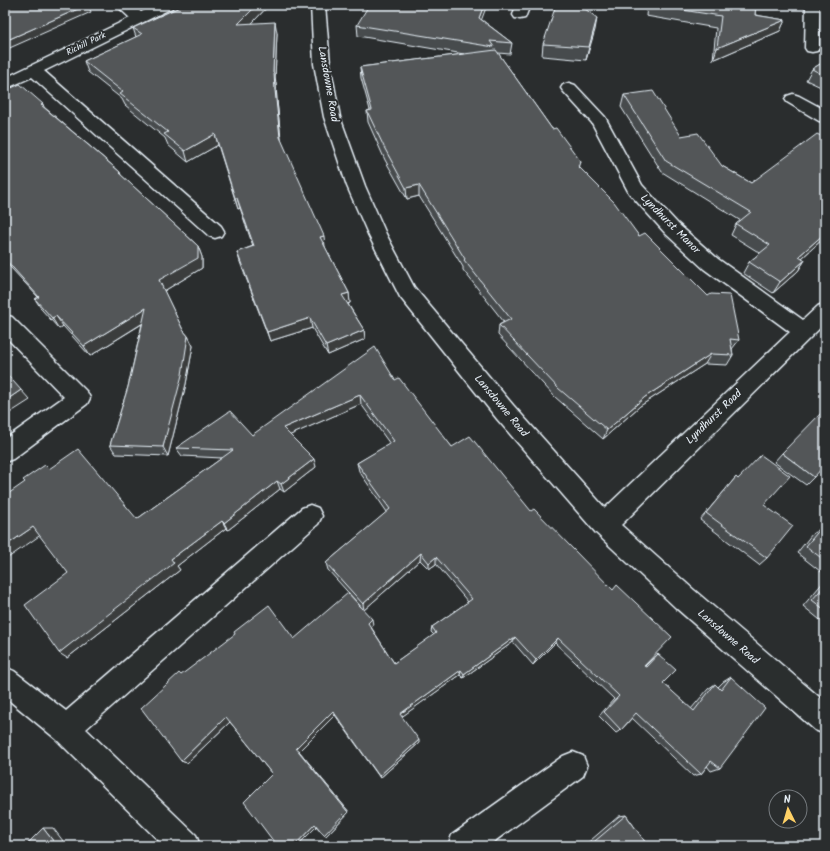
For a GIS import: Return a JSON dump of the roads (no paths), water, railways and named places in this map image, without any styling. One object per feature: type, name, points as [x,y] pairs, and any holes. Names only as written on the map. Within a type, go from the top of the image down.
[{"type":"street","points":[[123,5],[139,18]]},
{"type":"street","name":"Richill Park","points":[[5,84],[167,5]]},
{"type":"street","name":"Lansdowne Road","points":[[318,5],[322,64],[332,117],[356,186],[374,227],[408,292],[505,412],[604,524],[685,599],[825,720]]},
{"type":"street","points":[[812,48],[813,5],[825,7]]},
{"type":"street","points":[[33,70],[215,231]]},
{"type":"street","name":"Lyndhurst Manor","points":[[568,88],[599,122],[635,189],[672,229],[711,264],[804,330]]},
{"type":"street","points":[[793,99],[825,117]]},
{"type":"street","name":"Lyndhurst Road","points":[[604,524],[825,310]]},
{"type":"street","points":[[5,323],[79,398],[5,452]]},
{"type":"street","points":[[66,729],[310,516]]},
{"type":"street","points":[[5,680],[66,729],[185,846]]},
{"type":"street","points":[[463,846],[573,766]]}]
